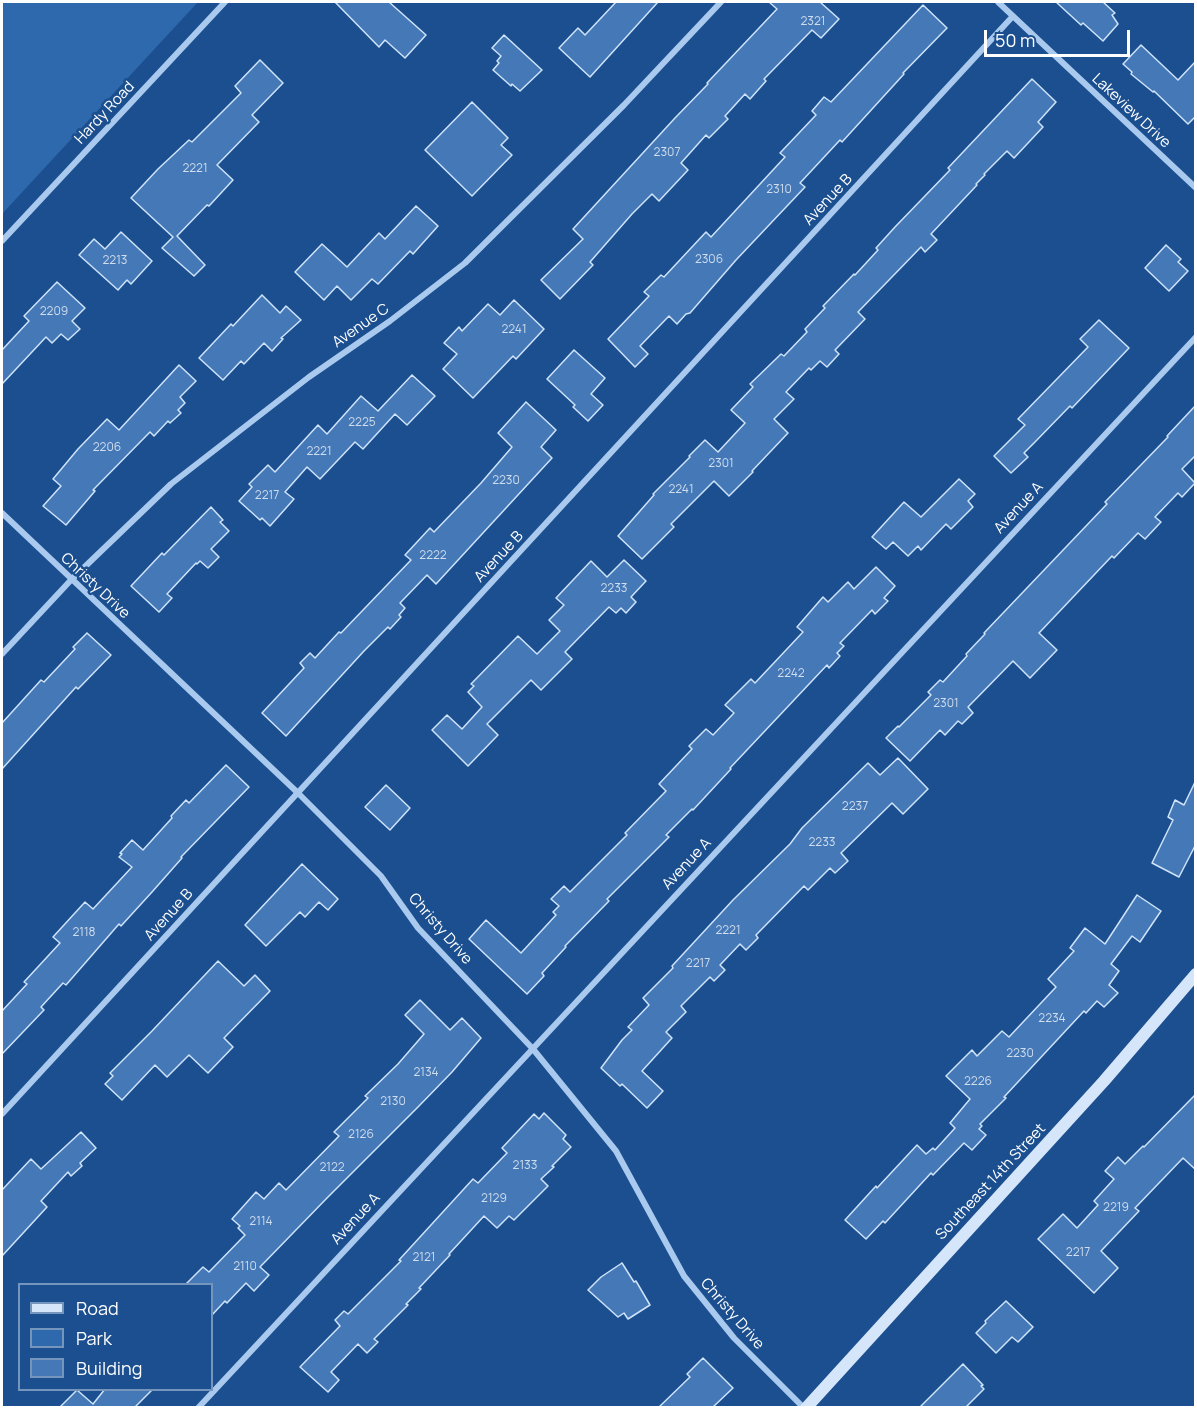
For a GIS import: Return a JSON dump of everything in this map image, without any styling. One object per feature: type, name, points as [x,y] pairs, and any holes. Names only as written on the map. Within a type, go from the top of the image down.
[{"type":"street","name":"Hardy Road","points":[[2,241],[225,2]]},
{"type":"street","name":"Avenue C","points":[[2,654],[71,580],[171,484],[309,377],[390,321],[465,263],[624,105],[721,2]]},
{"type":"street","name":"Lakeview Drive","points":[[998,2],[1196,188]]},
{"type":"street","name":"Avenue B","points":[[2,1114],[1013,16]]},
{"type":"street","name":"Avenue A","points":[[213,1391],[1196,337]]},
{"type":"street","name":"Christy Drive","points":[[2,513],[298,793],[381,876],[418,928],[533,1049],[616,1151],[684,1276],[734,1338],[805,1407]]},
{"type":"street","name":"Southeast 14th Street","points":[[805,1407],[1104,1081],[1196,974]]},
{"type":"street","name":"Avenue A","points":[[198,1407],[213,1391]]},
{"type":"green space","points":[[2,2],[198,2],[2,214]]},
{"type":"building","points":[[335,2],[389,2],[426,35],[405,58],[385,40],[379,47]]},
{"type":"building","points":[[616,2],[658,2],[590,77],[559,48],[578,28],[585,35]]},
{"type":"building","points":[[769,2],[820,2],[839,19],[821,38],[812,30],[764,79],[766,81],[750,99],[745,94],[725,116],[728,119],[709,138],[706,135],[681,163],[688,170],[659,201],[652,194],[632,214],[590,262],[593,265],[560,299],[541,280],[583,239],[573,229],[777,9]]},
{"type":"building","points":[[1056,2],[1103,2],[1115,13],[1112,15],[1118,24],[1103,41]]},
{"type":"building","points":[[923,5],[947,28],[903,73],[842,142],[840,140],[800,183],[805,187],[690,313],[686,314],[677,324],[669,316],[640,346],[648,354],[635,367],[608,339],[649,296],[644,292],[661,275],[664,277],[706,232],[711,237],[785,157],[780,153],[816,115],[812,111],[824,97],[831,102]]},
{"type":"building","points":[[504,35],[542,70],[520,91],[493,70],[501,56],[492,48]]},
{"type":"building","points":[[1141,45],[1178,80],[1196,61],[1196,116],[1188,124],[1154,91],[1131,74],[1132,72],[1123,64]]},
{"type":"building","points":[[260,60],[283,83],[252,115],[259,122],[217,165],[233,180],[177,236],[205,265],[194,276],[162,248],[173,237],[131,198],[158,169],[189,140],[192,142],[241,93],[235,86]]},
{"type":"building","points":[[1032,79],[1056,102],[1038,122],[1043,127],[1014,158],[1007,151],[984,174],[977,185],[931,234],[937,240],[925,252],[921,247],[858,312],[865,319],[835,350],[839,354],[827,367],[820,361],[811,370],[809,368],[786,392],[794,399],[774,419],[788,433],[753,472],[729,496],[714,481],[671,524],[674,527],[642,559],[618,536],[653,494],[705,440],[718,452],[745,423],[731,410],[753,387],[750,384],[781,354],[784,356],[807,332],[805,329],[825,308],[823,306],[855,275],[895,227],[950,170],[948,168]]},
{"type":"building","points":[[472,102],[508,138],[501,145],[512,155],[472,196],[425,150]]},
{"type":"building","points":[[416,206],[438,226],[413,254],[410,251],[378,284],[372,279],[351,300],[337,286],[324,300],[295,272],[322,244],[347,267],[379,233],[385,239]]},
{"type":"building","points":[[121,232],[152,261],[131,284],[127,280],[118,290],[79,255],[94,239],[105,249]]},
{"type":"building","points":[[1166,245],[1181,259],[1178,262],[1188,271],[1169,291],[1145,268]]},
{"type":"building","points":[[57,282],[85,308],[72,321],[80,329],[68,340],[61,334],[52,343],[46,337],[2,384],[2,350],[29,321],[24,316]]},
{"type":"building","points":[[262,295],[280,313],[286,306],[301,320],[281,338],[283,339],[272,351],[264,343],[244,364],[241,361],[223,380],[199,358]]},
{"type":"building","points":[[514,300],[544,329],[516,359],[513,356],[473,398],[443,369],[457,354],[444,343],[459,327],[462,331],[488,304],[500,315]]},
{"type":"building","points":[[1099,320],[1129,348],[1072,408],[1070,406],[1024,453],[1028,457],[1011,473],[994,456],[1025,425],[1018,419],[1088,347],[1080,339]]},
{"type":"building","points":[[574,350],[605,378],[591,394],[603,405],[588,421],[573,407],[575,405],[547,379]]},
{"type":"building","points":[[179,365],[196,381],[180,397],[185,403],[178,410],[181,413],[170,423],[168,421],[154,436],[150,432],[93,490],[95,491],[66,525],[43,506],[61,486],[53,479],[78,449],[107,419],[119,430]]},
{"type":"building","points":[[412,375],[435,396],[407,425],[395,414],[363,449],[355,442],[320,479],[307,467],[285,492],[294,499],[270,526],[239,501],[252,487],[249,484],[268,465],[275,472],[318,425],[327,434],[361,396],[378,411]]},
{"type":"building","points":[[526,402],[556,430],[541,447],[552,458],[436,584],[427,575],[400,603],[405,608],[399,615],[401,617],[364,651],[286,736],[262,713],[304,668],[300,663],[310,653],[315,658],[339,632],[341,633],[411,560],[405,555],[430,528],[434,532],[512,447],[498,433]]},
{"type":"building","points":[[1196,405],[1196,455],[1182,469],[1195,483],[1182,497],[1178,493],[1155,517],[1161,522],[1145,539],[1138,533],[1114,558],[1112,556],[1039,633],[1057,650],[1030,678],[1013,661],[968,707],[973,713],[962,724],[958,721],[945,735],[940,730],[910,761],[886,738],[931,695],[928,692],[940,680],[943,682],[984,633],[1107,504],[1105,502]]},
{"type":"building","points":[[959,479],[975,494],[968,501],[973,507],[951,529],[946,524],[921,550],[918,546],[908,556],[893,542],[886,549],[872,537],[904,502],[921,517]]},
{"type":"building","points":[[211,507],[229,531],[211,549],[219,557],[208,568],[200,561],[196,563],[167,594],[172,598],[159,612],[131,586]]},
{"type":"building","points":[[624,560],[646,581],[631,597],[636,602],[626,613],[621,608],[616,613],[609,607],[565,652],[572,659],[541,690],[531,680],[487,724],[498,735],[468,766],[432,730],[447,715],[462,729],[482,707],[468,692],[474,686],[471,684],[518,636],[537,654],[560,631],[549,620],[564,605],[556,598],[591,561],[607,577]]},
{"type":"building","points":[[876,567],[895,586],[884,598],[888,601],[875,614],[872,610],[840,643],[844,646],[837,653],[840,656],[829,668],[827,665],[693,810],[666,835],[669,837],[607,899],[609,901],[565,946],[542,973],[544,976],[527,994],[469,939],[486,920],[521,953],[556,915],[553,912],[559,906],[551,899],[564,886],[570,892],[627,835],[625,833],[666,791],[659,784],[692,749],[689,746],[706,729],[713,735],[734,713],[725,705],[751,679],[755,683],[803,632],[797,627],[823,597],[828,602],[848,582],[854,589]]},
{"type":"building","points":[[87,633],[111,655],[78,689],[76,687],[2,769],[2,723],[41,680],[44,682]]},
{"type":"building","points":[[898,758],[928,789],[903,814],[892,803],[841,853],[848,861],[835,873],[830,868],[808,890],[804,886],[756,935],[758,938],[746,950],[740,944],[720,965],[725,970],[714,981],[710,977],[681,1006],[686,1012],[666,1032],[672,1038],[642,1071],[663,1091],[647,1108],[601,1068],[632,1030],[628,1027],[649,1005],[643,998],[673,968],[672,966],[733,900],[868,763],[880,775]]},
{"type":"building","points":[[226,765],[249,787],[181,857],[121,926],[119,924],[66,985],[63,983],[41,1007],[44,1010],[2,1054],[2,1011],[27,984],[24,982],[60,943],[53,937],[85,902],[93,909],[132,867],[119,857],[132,840],[143,850],[186,800],[189,803]]},
{"type":"building","points":[[1196,780],[1196,844],[1179,877],[1152,863],[1173,820],[1168,817],[1175,800],[1184,805]]},
{"type":"building","points":[[386,785],[410,808],[390,830],[365,807]]},
{"type":"building","points":[[302,864],[338,899],[328,910],[319,902],[305,917],[300,912],[266,946],[245,925]]},
{"type":"building","points":[[1137,895],[1161,911],[1140,942],[1132,936],[1111,964],[1119,971],[1109,985],[1118,993],[1104,1007],[1097,1001],[1086,1013],[1084,1011],[980,1124],[982,1126],[979,1129],[986,1135],[972,1150],[964,1143],[933,1175],[931,1173],[885,1223],[883,1221],[866,1239],[845,1220],[917,1145],[926,1154],[933,1148],[935,1150],[955,1128],[950,1123],[970,1099],[946,1076],[972,1050],[977,1056],[1002,1031],[1009,1037],[1056,987],[1048,979],[1074,951],[1070,948],[1085,928],[1105,944]]},
{"type":"building","points":[[218,961],[244,986],[255,975],[270,991],[224,1038],[233,1047],[208,1073],[189,1055],[167,1077],[155,1065],[122,1100],[105,1084],[113,1076],[110,1073]]},
{"type":"building","points":[[420,1000],[450,1030],[462,1018],[481,1038],[452,1072],[260,1267],[269,1275],[254,1291],[246,1283],[213,1314],[213,1283],[187,1283],[203,1267],[209,1272],[245,1235],[232,1219],[256,1192],[264,1199],[279,1183],[286,1190],[339,1136],[334,1132],[368,1098],[365,1096],[398,1064],[424,1034],[405,1015]]},
{"type":"building","points":[[1196,1094],[1196,1170],[1183,1158],[1135,1208],[1139,1211],[1101,1251],[1118,1268],[1094,1293],[1038,1239],[1063,1214],[1077,1228],[1098,1205],[1094,1201],[1114,1179],[1105,1171],[1118,1157],[1125,1164]]},
{"type":"building","points":[[544,1113],[566,1135],[563,1139],[571,1147],[541,1179],[548,1186],[514,1220],[509,1216],[497,1228],[484,1216],[419,1288],[421,1289],[406,1304],[408,1305],[374,1339],[378,1342],[367,1353],[358,1344],[331,1372],[339,1380],[328,1392],[300,1367],[340,1326],[335,1320],[344,1311],[348,1314],[401,1261],[399,1260],[473,1179],[478,1183],[507,1153],[502,1148],[534,1114],[539,1119]]},
{"type":"building","points":[[81,1132],[96,1148],[80,1163],[82,1166],[71,1176],[68,1172],[41,1201],[47,1207],[2,1256],[2,1190],[31,1159],[41,1169]]},
{"type":"building","points":[[622,1263],[650,1305],[628,1319],[624,1313],[618,1317],[588,1290],[601,1277]]},
{"type":"building","points":[[1006,1301],[1033,1327],[1018,1342],[1012,1337],[996,1353],[976,1333]]},
{"type":"building","points":[[703,1358],[733,1388],[713,1407],[659,1407],[690,1377],[687,1374]]},
{"type":"building","points":[[963,1364],[983,1385],[981,1386],[984,1389],[966,1407],[920,1407]]},
{"type":"building","points":[[76,1391],[93,1404],[103,1391],[151,1391],[135,1407],[60,1407]]}]
